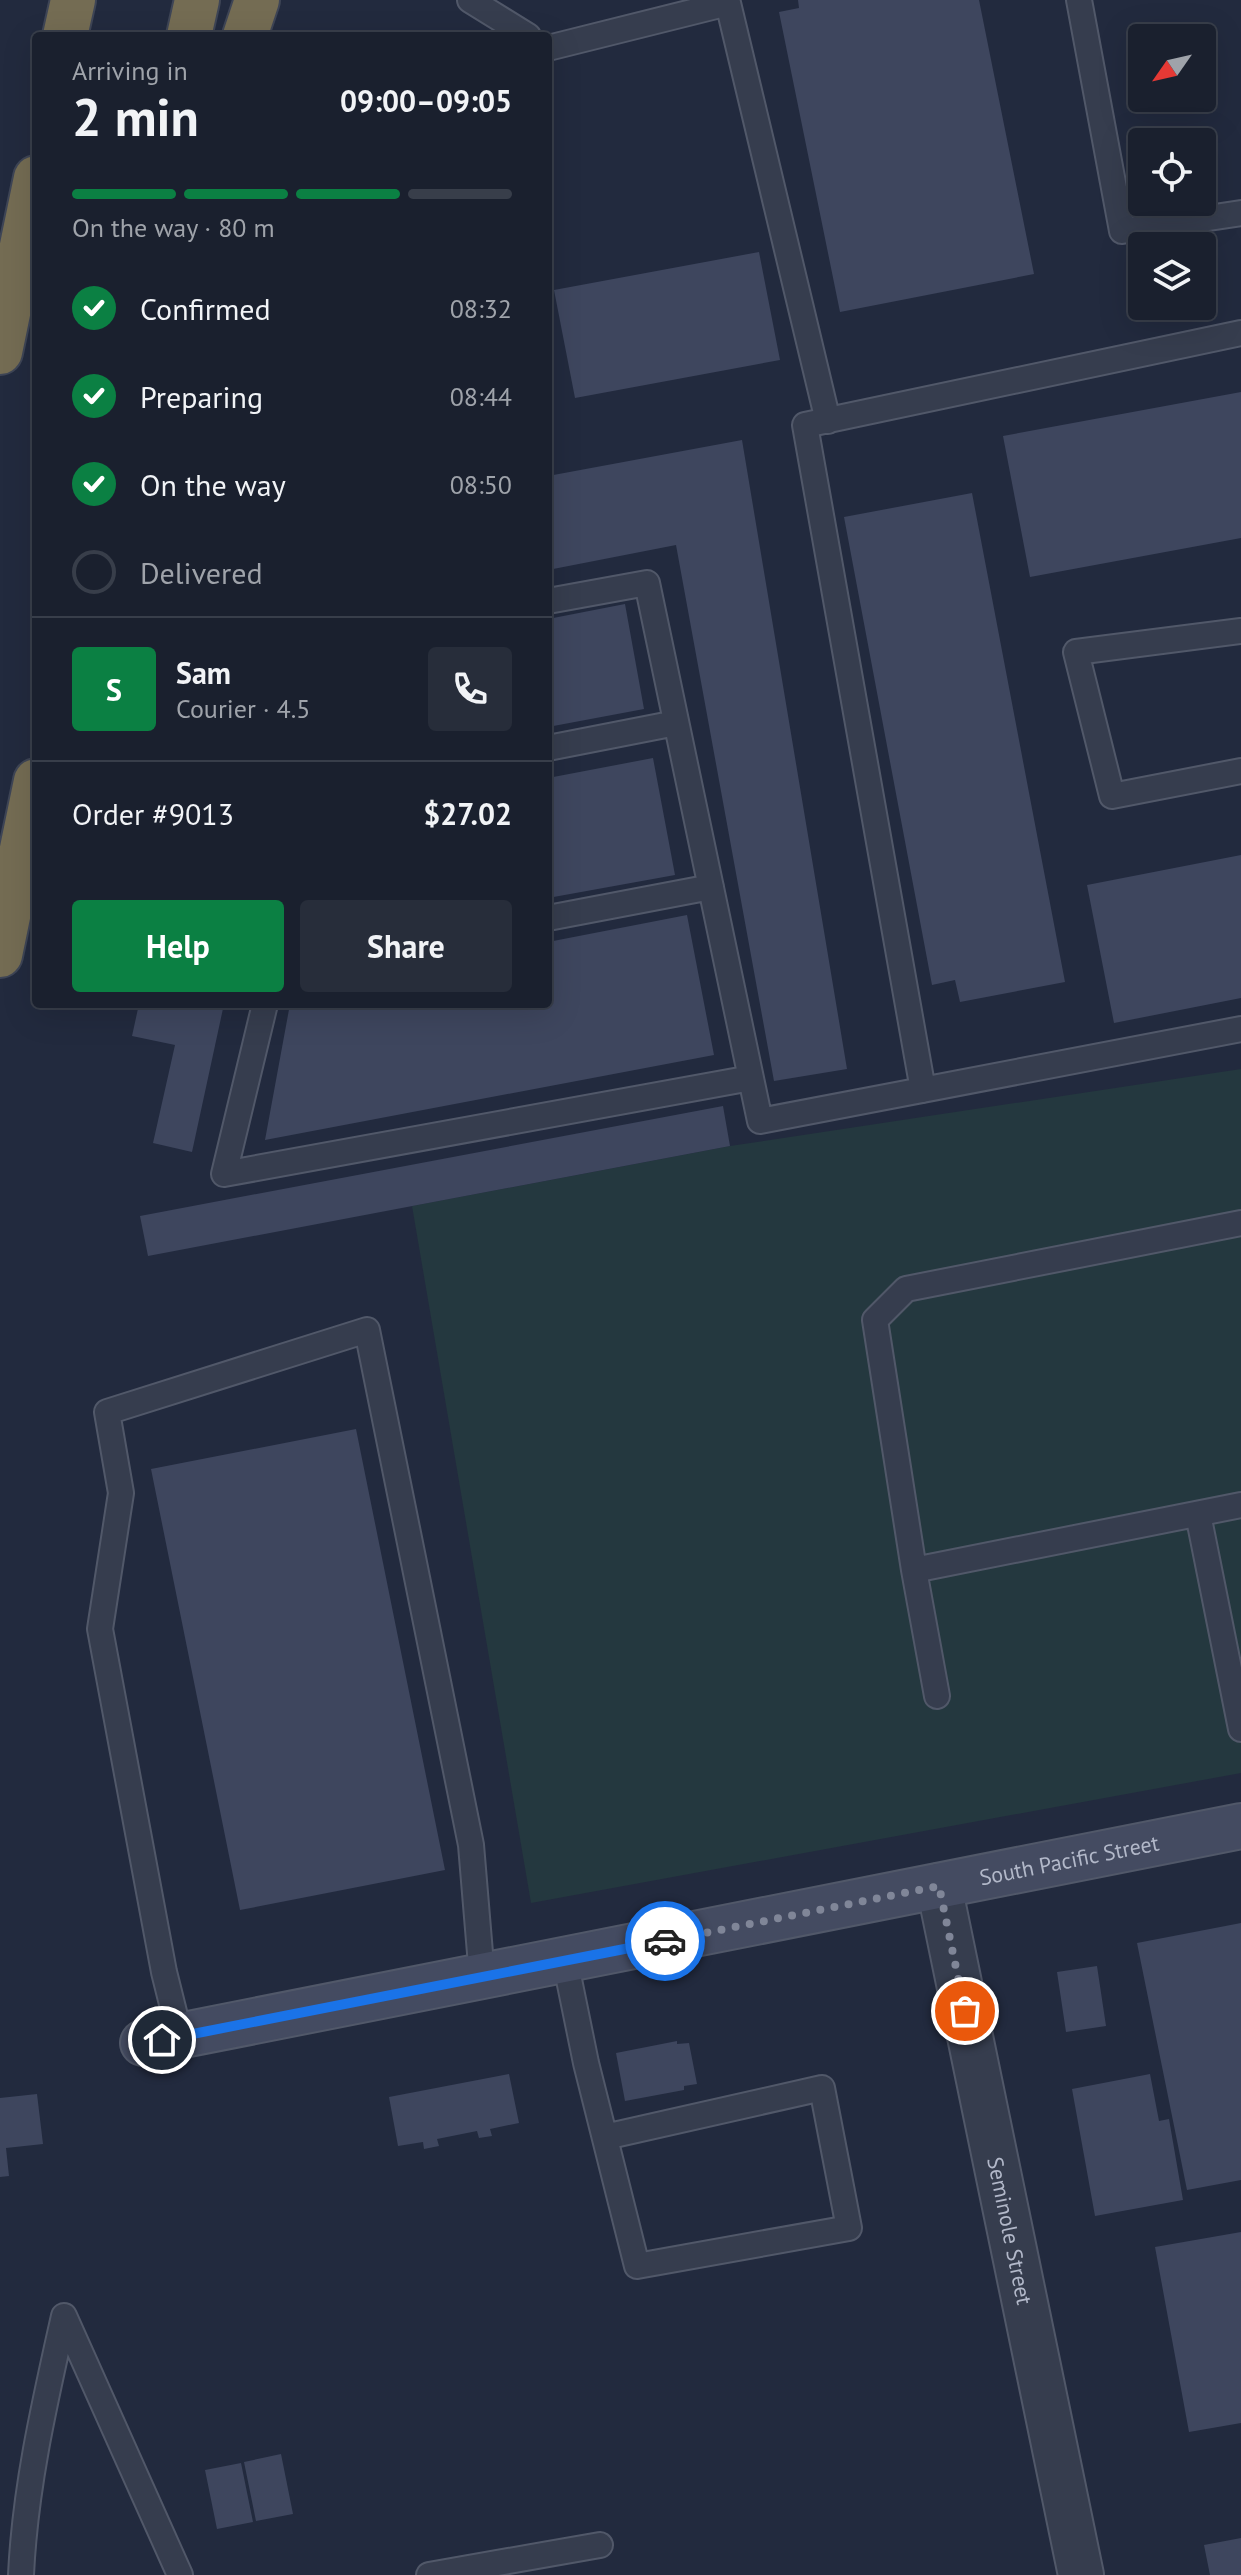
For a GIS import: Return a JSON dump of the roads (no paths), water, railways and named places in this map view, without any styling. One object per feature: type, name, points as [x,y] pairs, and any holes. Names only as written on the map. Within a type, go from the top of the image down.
[{"type":"highway","points":[[66,32],[73,0]]},
{"type":"highway","points":[[190,32],[197,0]]},
{"type":"highway","points":[[246,32],[257,0]]},
{"type":"highway","points":[[0,352],[32,197]]},
{"type":"highway","points":[[0,955],[32,800]]},
{"type":"highway","points":[[0,955],[32,835]]},
{"type":"street","name":"South Pacific Street","points":[[162,2040],[1241,1826]]},
{"type":"street","name":"Seminole Street","points":[[939,1886],[1081,2575]]},
{"type":"lane","points":[[470,0],[522,32]]},
{"type":"lane","points":[[1079,0],[1122,231],[1241,213]]},
{"type":"lane","points":[[552,47],[727,1],[828,421]]},
{"type":"lane","points":[[923,1090],[805,425],[1241,333]]},
{"type":"lane","points":[[552,600],[647,583],[760,1121],[1241,1029]]},
{"type":"lane","points":[[1241,631],[1076,652],[1112,796],[1241,771]]},
{"type":"lane","points":[[552,747],[676,723]]},
{"type":"lane","points":[[552,917],[711,887]]},
{"type":"lane","points":[[264,1008],[224,1174],[751,1078]]},
{"type":"lane","points":[[937,1696],[875,1320],[906,1289],[1241,1223]]},
{"type":"lane","points":[[162,2040],[164,1972],[100,1629],[121,1493],[107,1412],[367,1330],[471,1845],[482,1977]]},
{"type":"lane","points":[[914,1570],[1241,1505]]},
{"type":"lane","points":[[1198,1514],[1241,1729]]},
{"type":"lane","points":[[565,1960],[605,2137],[637,2266],[849,2228],[822,2088],[605,2137]]},
{"type":"lane","points":[[21,2575],[23,2520],[64,2316],[180,2575]]},
{"type":"lane","points":[[429,2575],[600,2545]]}]
